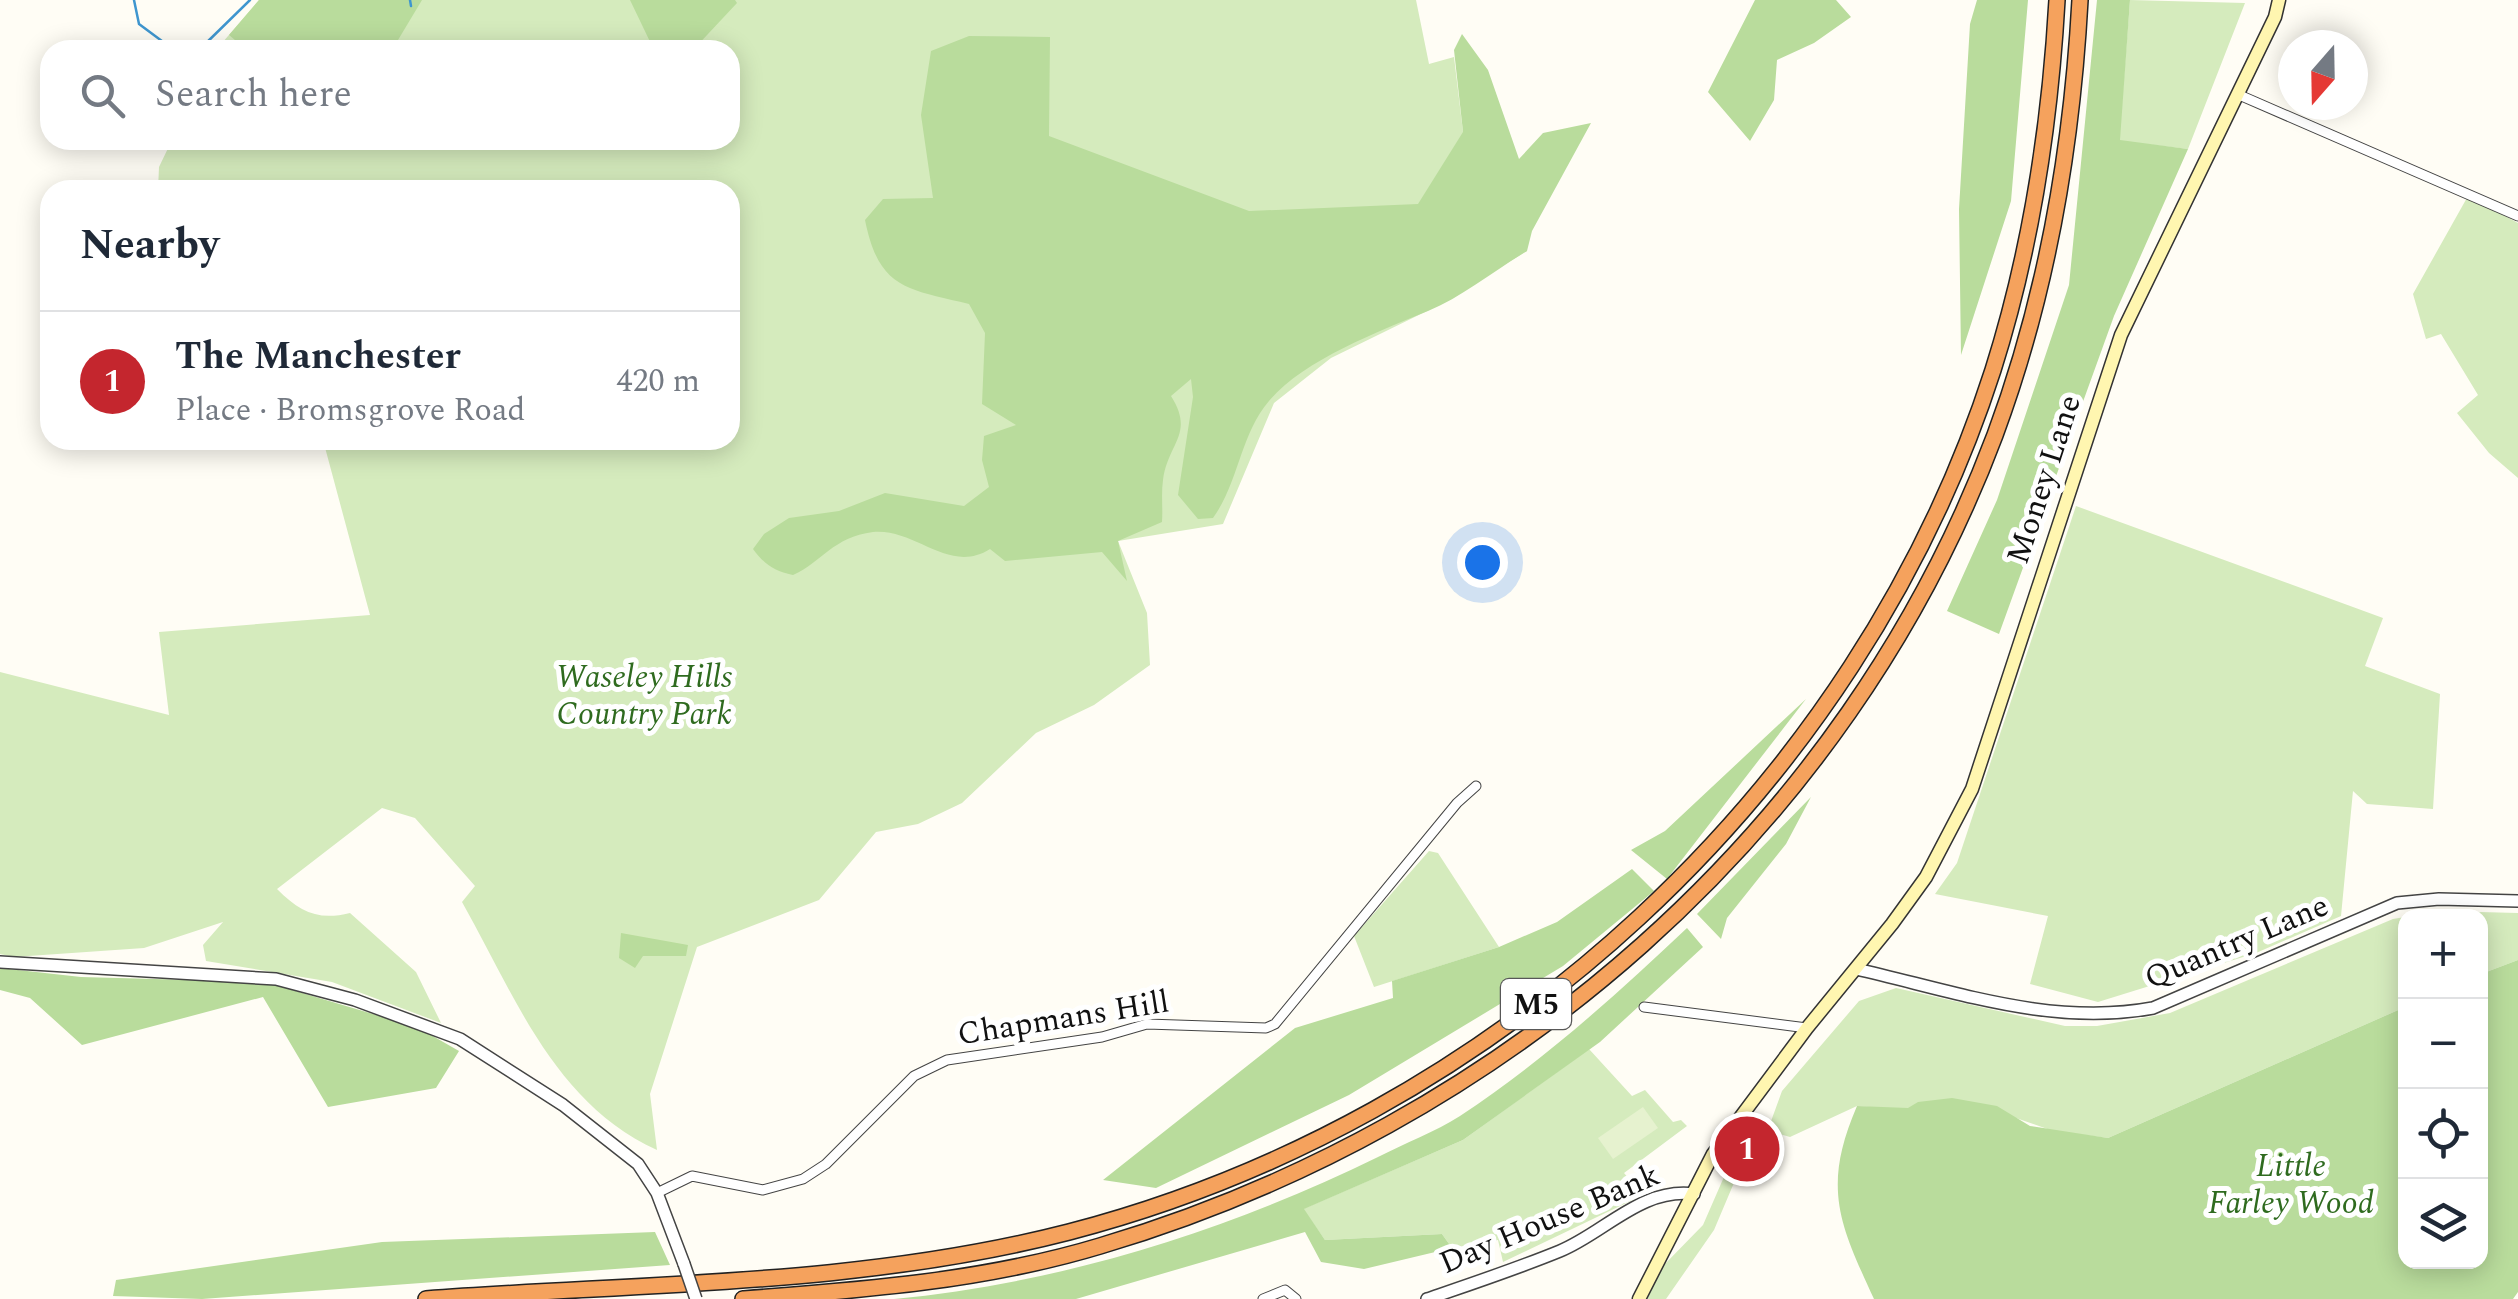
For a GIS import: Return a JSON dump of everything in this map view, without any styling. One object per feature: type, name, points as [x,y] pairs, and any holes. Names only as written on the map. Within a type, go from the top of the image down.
[{"type":"highway","name":"M5","points":[[426,1299],[840,1270],[948,1258],[1082,1228],[1227,1182],[1320,1140],[1490,1038],[1578,973],[1713,844],[1780,765],[1882,615],[1923,537],[1992,370],[2024,253],[2045,146],[2058,0]]},
{"type":"highway","name":"M5","points":[[742,1299],[999,1270],[1096,1248],[1265,1189],[1415,1114],[1504,1057],[1671,922],[1756,833],[1845,716],[1911,612],[1968,496],[1994,436],[2021,354],[2050,240],[2069,135],[2080,0]]},
{"type":"main road","name":"Money Lane","points":[[1639,1299],[1713,1154],[1806,1028],[1926,877],[1972,789],[2121,334],[2279,0]]},
{"type":"street","points":[[2237,94],[2518,216]]},
{"type":"street","name":"Chapmans Hill","points":[[657,1192],[692,1176],[763,1190],[802,1179],[826,1164],[914,1076],[946,1060],[1102,1037],[1147,1024],[1275,1024],[1457,803],[1476,786]]},
{"type":"street","name":"Quantry Lane","points":[[1856,969],[2050,1012],[2114,1015],[2153,1008],[2397,904],[2440,899],[2518,901]]},
{"type":"street","points":[[0,962],[276,979],[425,1024],[513,1070],[616,1142],[638,1164],[657,1192],[696,1299]]},
{"type":"street","points":[[1644,1008],[1806,1028]]},
{"type":"street","name":"Day House Bank","points":[[1426,1299],[1566,1249],[1647,1201],[1681,1192],[1694,1194]]},
{"type":"street","points":[[1263,1299],[1285,1290],[1296,1299]]},
{"type":"green space","name":"Waseley Hills Country Park","points":[[259,0],[1416,0],[1429,64],[1454,57],[1463,132],[1527,251],[1429,310],[1331,358],[1274,403],[1223,524],[1118,541],[1147,613],[1150,665],[1094,705],[1036,733],[962,803],[918,824],[876,832],[819,900],[697,947],[650,1094],[657,1150],[621,1130],[564,1076],[520,1009],[462,902],[475,886],[415,818],[382,808],[277,889],[310,913],[350,913],[416,972],[441,1023],[332,982],[206,961],[203,945],[223,922],[144,948],[14,957],[0,954],[0,672],[169,715],[159,632],[370,615],[326,450],[740,450],[740,180],[158,180],[159,167],[167,150],[740,150],[740,40],[225,40]]},
{"type":"green space","points":[[259,0],[422,0],[398,40],[235,40],[229,35]]},
{"type":"green space","points":[[630,0],[737,3],[702,40],[649,40]]},
{"type":"green space","points":[[1755,0],[1836,0],[1851,17],[1814,43],[1777,60],[1774,100],[1750,141],[1708,92]]},
{"type":"green space","points":[[1977,0],[2028,0],[2011,201],[1961,355],[1959,209],[1970,24]]},
{"type":"green space","points":[[2097,0],[2130,0],[2120,140],[2188,149],[2114,316],[1999,634],[1947,611],[1997,500],[2069,285]]},
{"type":"green space","points":[[2130,0],[2245,3],[2188,149],[2119,141]]},
{"type":"green space","points":[[1462,34],[1488,70],[1519,159],[1543,133],[1591,123],[1532,231],[1527,251],[1453,298],[1343,348],[1284,386],[1259,414],[1213,518],[1198,519],[1178,495],[1193,397],[1191,379],[1171,396],[1181,420],[1163,480],[1162,522],[1118,541],[1127,581],[1102,552],[1005,561],[990,549],[960,557],[889,533],[873,532],[848,539],[793,575],[770,566],[753,549],[764,534],[789,518],[839,511],[885,493],[964,506],[989,487],[982,460],[984,436],[1016,425],[982,404],[985,333],[969,304],[899,283],[879,261],[865,220],[883,199],[933,198],[921,115],[931,51],[969,36],[1050,37],[1049,136],[1249,211],[1418,204],[1463,132],[1454,50]]},
{"type":"green space","points":[[2468,196],[2518,223],[2518,478],[2489,453],[2457,413],[2478,395],[2441,334],[2426,339],[2413,294]]},
{"type":"green space","points":[[2076,506],[2383,618],[2365,666],[2440,694],[2433,809],[2367,804],[2353,791],[2341,916],[2256,953],[2098,1002],[2030,984],[2048,916],[1935,894],[1957,863]]},
{"type":"green space","points":[[1806,699],[1667,879],[1631,850],[1665,831]]},
{"type":"green space","points":[[1811,797],[1786,844],[1727,918],[1721,939],[1697,914]]},
{"type":"green space","points":[[1429,851],[1438,853],[1499,947],[1374,987],[1354,936]]},
{"type":"green space","points":[[1632,869],[1654,891],[1563,966],[1349,1095],[1156,1188],[1103,1180],[1295,1028],[1393,998],[1392,981],[1499,947],[1557,922]]},
{"type":"green space","points":[[2488,912],[2518,913],[2518,960],[2488,971]]},
{"type":"green space","points":[[2398,918],[2398,1010],[2108,1138],[2053,1131],[2016,1118],[1857,1106],[1790,1137],[1776,1133],[1770,1124],[1782,1091],[1859,1001],[1896,988],[2065,1026],[2097,1026],[2170,1013]]},
{"type":"green space","points":[[1687,928],[1703,947],[1600,1042],[1463,1140],[1304,1209],[1325,1240],[1442,1234],[1452,1248],[1364,1269],[1321,1262],[1305,1232],[1076,1299],[894,1299],[1081,1267],[1203,1230],[1321,1184],[1450,1122],[1490,1095],[1606,1003]]},
{"type":"green space","points":[[621,933],[688,945],[686,956],[643,956],[635,968],[619,958]]},
{"type":"green space","name":"Little Farley Wood","points":[[2518,960],[2518,1292],[2513,1299],[1874,1299],[1852,1248],[1839,1204],[1840,1160],[1857,1106],[1908,1108],[1918,1102],[1952,1098],[1997,1106],[2030,1126],[2108,1138],[2398,1010],[2398,1269],[2488,1269],[2488,971]]},
{"type":"green space","points":[[0,968],[81,977],[265,982],[417,1027],[459,1051],[436,1088],[328,1107],[263,997],[82,1045],[30,998],[0,990]]},
{"type":"green space","points":[[1589,1049],[1632,1096],[1645,1090],[1673,1122],[1681,1120],[1687,1126],[1624,1173],[1643,1195],[1503,1262],[1498,1240],[1452,1248],[1442,1234],[1325,1240],[1303,1209],[1463,1140]]},
{"type":"green space","points":[[1643,1107],[1658,1128],[1613,1159],[1598,1138]]},
{"type":"green space","points":[[1727,1170],[1736,1178],[1714,1230],[1666,1299],[1647,1299],[1662,1267],[1703,1225]]},
{"type":"green space","points":[[655,1232],[670,1265],[202,1299],[113,1296],[116,1280],[382,1242]]},
{"type":"waterway","points":[[134,0],[139,24],[161,40]]},
{"type":"waterway","points":[[209,40],[250,0]]},
{"type":"waterway","points":[[410,0],[411,6]]},
{"type":"place","name":"The Manchester","points":[[1747,1149]]}]
